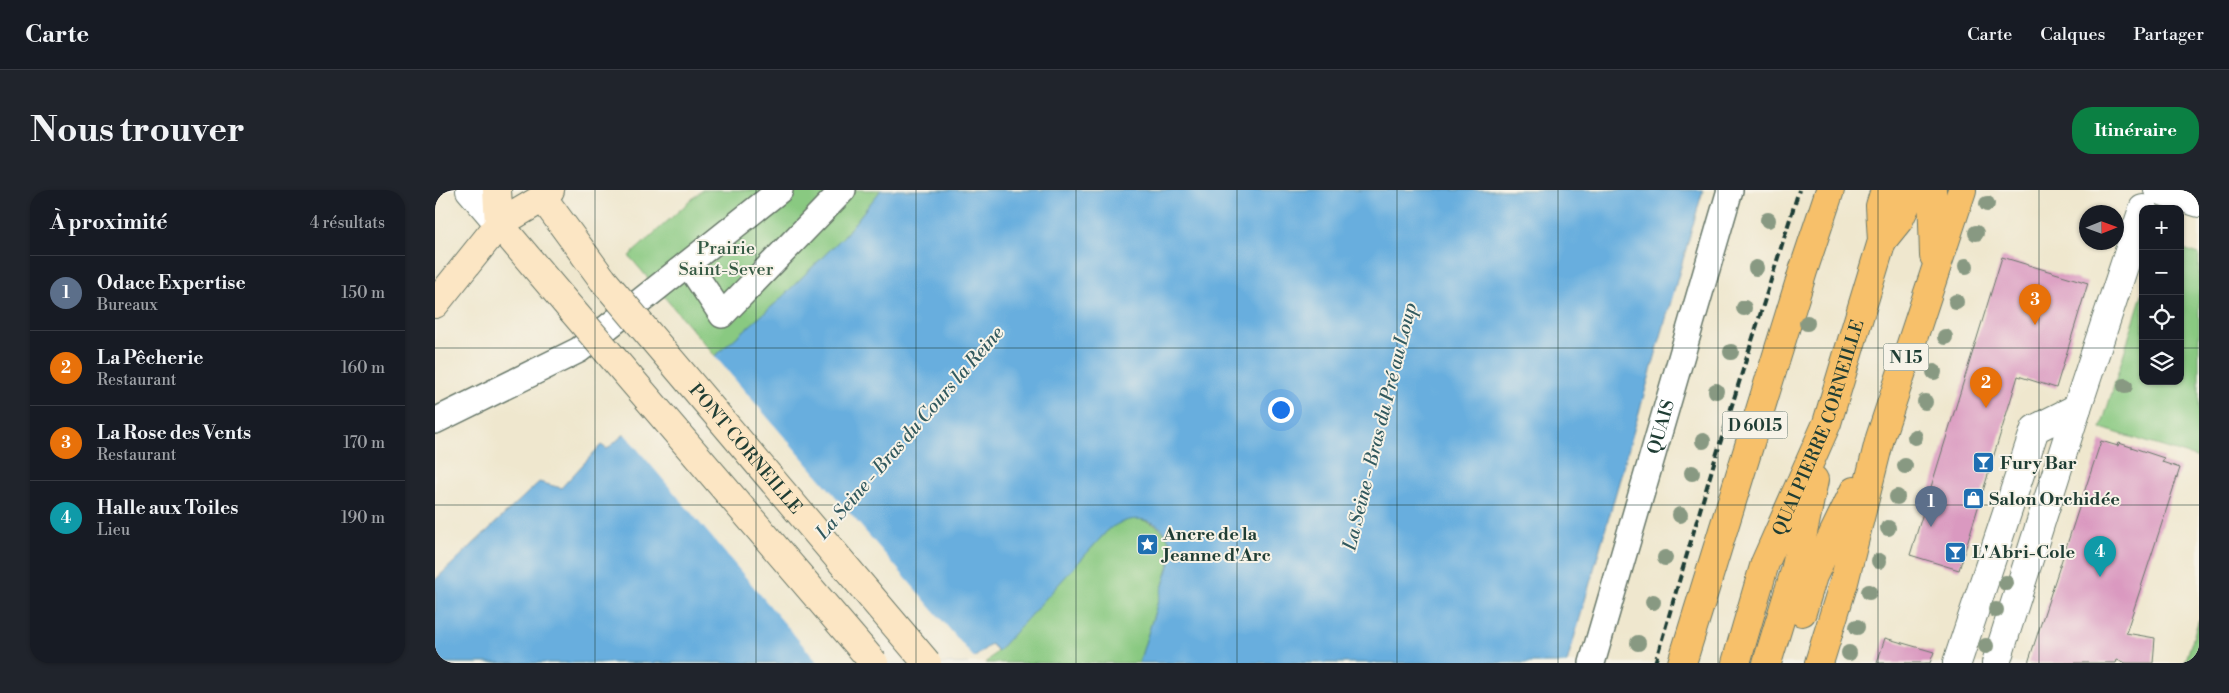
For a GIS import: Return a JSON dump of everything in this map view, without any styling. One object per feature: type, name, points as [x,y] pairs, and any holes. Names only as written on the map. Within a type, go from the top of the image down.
[{"type":"main road","points":[[497,190],[499,224],[874,663]]},
{"type":"main road","name":"D 6015","points":[[1682,663],[1803,271],[1831,190]]},
{"type":"main road","name":"QUAI PIERRE CORNEILLE","points":[[1736,663],[1765,563],[1827,423],[1882,241],[1880,206],[1885,190]]},
{"type":"main road","points":[[1882,241],[1899,220],[1913,190]]},
{"type":"main road","points":[[1932,190],[1934,276]]},
{"type":"main road","points":[[1934,276],[1962,190]]},
{"type":"main road","points":[[435,304],[499,224],[546,194]]},
{"type":"main road","name":"PONT CORNEILLE","points":[[546,194],[603,280],[927,663]]},
{"type":"main road","name":"N 15","points":[[1880,438],[1934,276]]},
{"type":"main road","points":[[1767,663],[1795,571],[1827,423]]},
{"type":"main road","points":[[1787,663],[1813,576],[1880,438]]},
{"type":"main road","points":[[1819,663],[1843,582],[1880,438]]},
{"type":"street","points":[[470,190],[499,224]]},
{"type":"street","points":[[435,421],[579,350],[780,190]]},
{"type":"street","points":[[688,264],[721,315],[843,190]]},
{"type":"street","name":"QUAIS","points":[[1592,663],[1730,190]]},
{"type":"street","points":[[2144,205],[2149,190]]},
{"type":"street","points":[[2158,190],[2199,203]]},
{"type":"street","points":[[1996,663],[2139,221]]},
{"type":"street","points":[[1957,663],[2035,429],[2077,408]]},
{"type":"green space","name":"Prairie Saint-Sever","points":[[702,190],[881,190],[844,236],[776,303],[715,356],[629,256]]},
{"type":"green space","points":[[2184,249],[2199,254],[2199,458],[2101,428],[2139,304],[2139,385],[2184,385]]},
{"type":"green space","points":[[1134,518],[1149,522],[1166,535],[1172,556],[1139,663],[986,663],[1107,531],[1115,524]]},
{"type":"green space","points":[[2199,619],[2199,663],[2185,663]]},
{"type":"water","points":[[881,190],[1703,190],[1567,663],[1139,663],[1172,556],[1170,543],[1165,533],[1149,521],[1139,519],[1117,524],[1107,531],[998,651],[991,644],[968,663],[435,663],[435,580],[539,482],[561,488],[601,445],[607,449],[776,303],[844,236]]},
{"type":"pier","points":[[713,354],[976,660],[972,663],[818,663],[623,432]]},
{"type":"building","points":[[2002,257],[2088,283],[2056,388],[2018,376],[1959,570],[1910,555]]},
{"type":"building","points":[[2101,441],[2118,446],[2119,443],[2164,458],[2162,462],[2180,468],[2126,633],[2155,638],[2153,663],[2126,663],[2117,660],[2116,663],[2028,663]]},
{"type":"building","points":[[1885,638],[1934,652],[1930,663],[1877,663]]},
{"type":"railway","points":[[1655,663],[1713,466],[1799,190]]},
{"type":"place","name":"La Rose des Vents","points":[[2035,325]]},
{"type":"place","name":"La Pêcherie","points":[[1986,408]]},
{"type":"place","name":"Fury Bar","points":[[1984,463]]},
{"type":"place","name":"Salon Orchidée","points":[[1973,499]]},
{"type":"place","name":"Odace Expertise","points":[[1931,527]]},
{"type":"place","name":"Ancre de la Jeanne d'Arc","points":[[1147,544]]},
{"type":"place","name":"L'Abri-Cole","points":[[1956,552]]},
{"type":"place","name":"Halle aux Toiles","points":[[2100,577]]},
{"type":"water label","name":"La Seine - Bras du Pré au Loup","points":[[1379,426]]},
{"type":"water label","name":"La Seine - Bras du Cours la Reine","points":[[909,432]]}]
